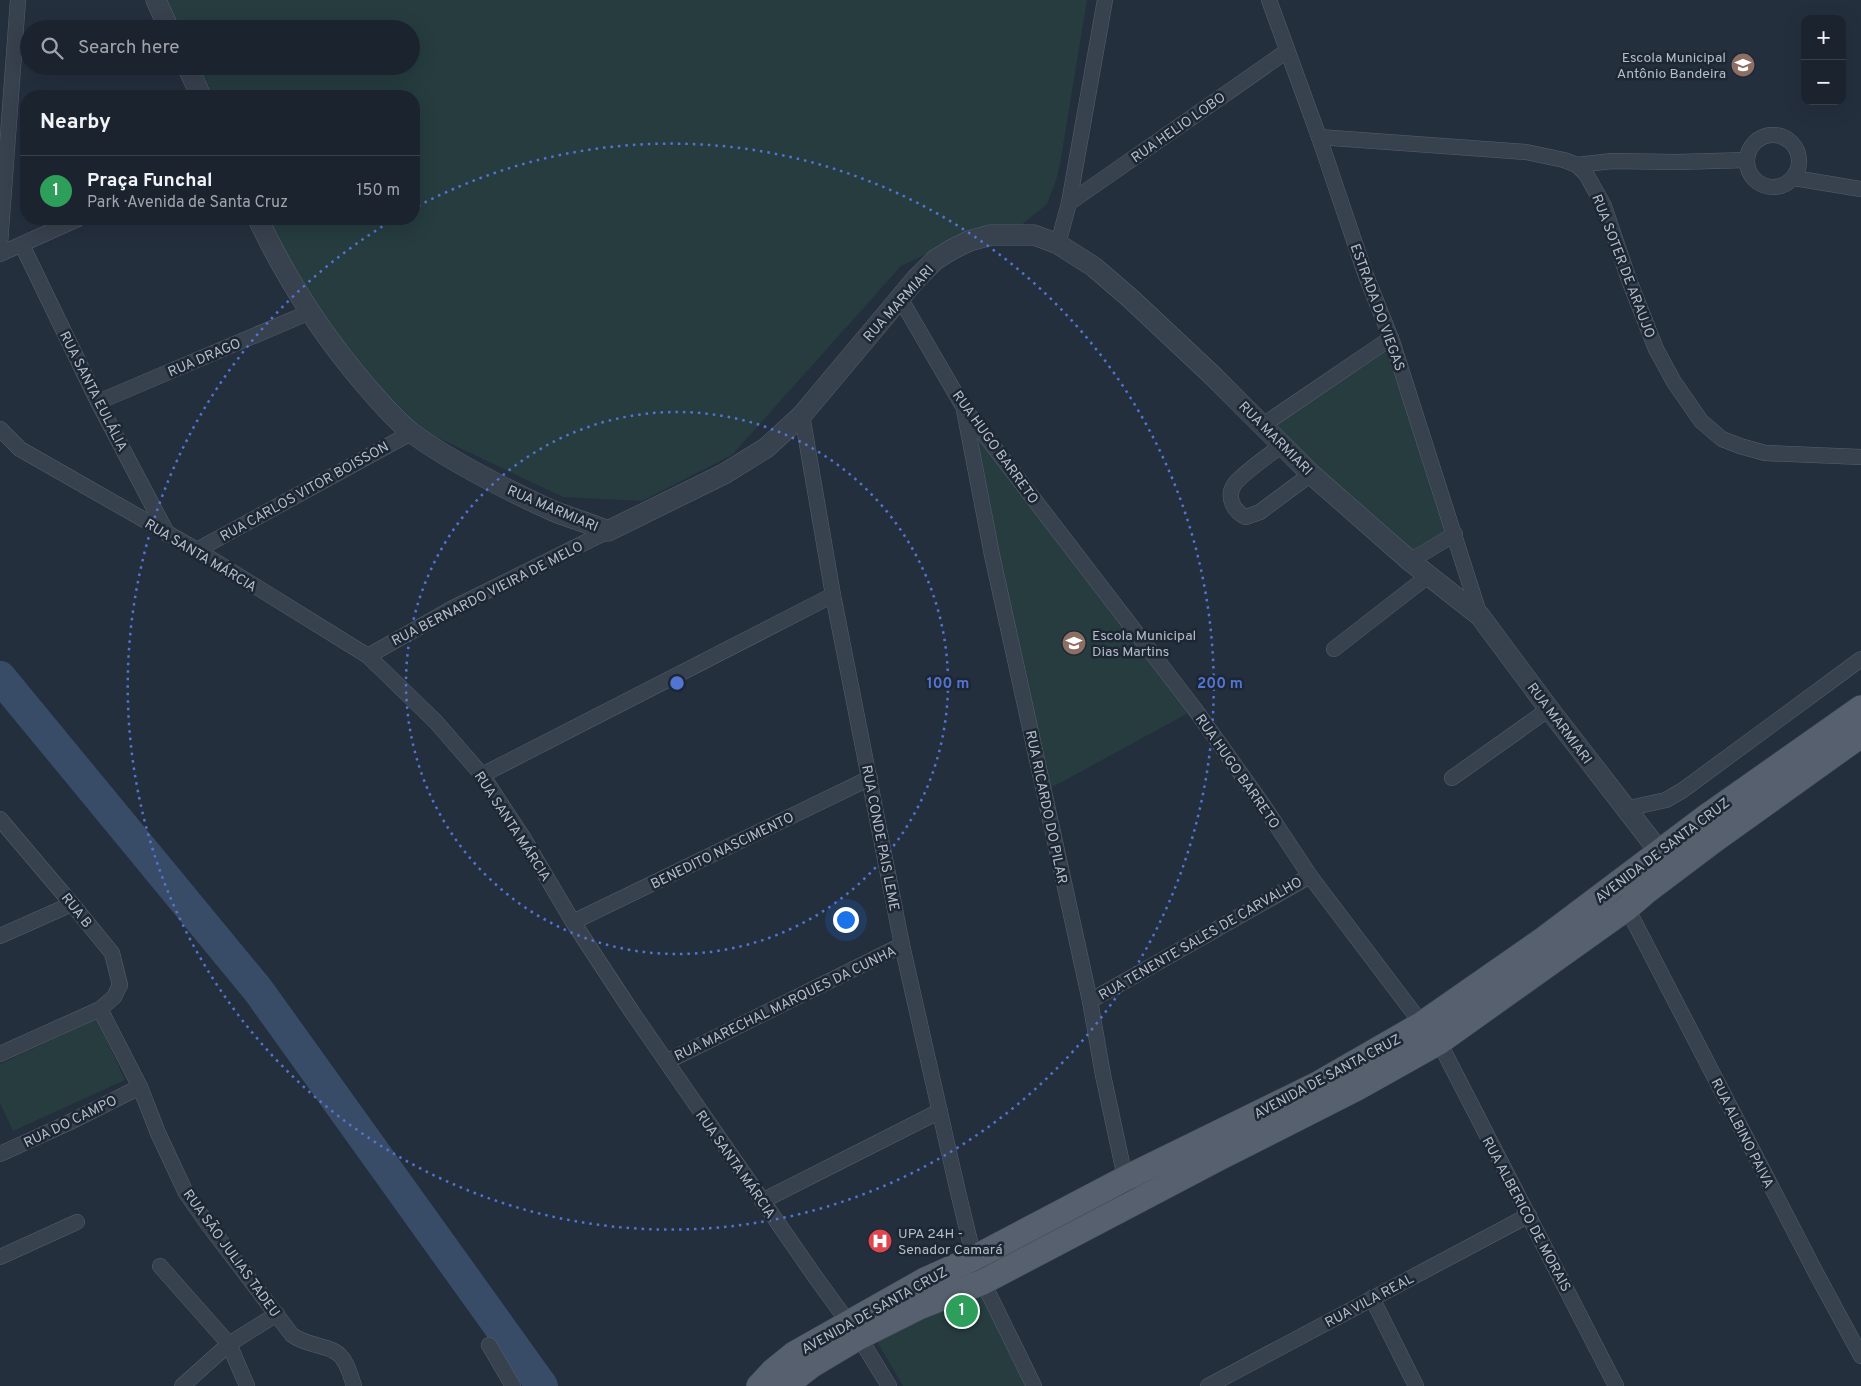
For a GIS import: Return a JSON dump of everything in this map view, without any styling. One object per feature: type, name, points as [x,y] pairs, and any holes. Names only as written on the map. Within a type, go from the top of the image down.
[{"type":"main road","name":"AVENIDA DE SANTA CRUZ","points":[[759,1386],[773,1371],[794,1354],[854,1329],[919,1307],[983,1282],[1357,1088],[1439,1042],[1627,908],[1648,890],[1667,861],[1706,817],[1861,708]]},
{"type":"main road","name":"AVENIDA DE SANTA CRUZ","points":[[785,1386],[854,1329],[925,1280],[974,1258],[1126,1178],[1316,1085],[1422,1024],[1544,939],[1861,735]]},
{"type":"street","points":[[0,244],[18,0]]},
{"type":"street","points":[[156,0],[165,20]]},
{"type":"street","points":[[1058,244],[1069,203],[1105,0]]},
{"type":"street","name":"ESTRADA DO VIEGAS","points":[[1269,0],[1319,137],[1362,265],[1391,338],[1480,616]]},
{"type":"street","name":"RUA HELIO LOBO","points":[[1069,203],[1287,52]]},
{"type":"street","points":[[190,75],[197,90]]},
{"type":"street","points":[[1777,135],[1788,139],[1795,147],[1799,157],[1799,168],[1794,178],[1785,185],[1775,188],[1764,186],[1755,180],[1748,171],[1747,160],[1750,150],[1756,141],[1766,136],[1777,135]]},
{"type":"street","points":[[1319,137],[1526,152],[1578,165],[1612,161],[1747,160]]},
{"type":"street","name":"RUA SOTER DE ARAUJO","points":[[1578,165],[1596,188],[1604,206],[1629,280],[1656,349],[1674,382],[1701,421],[1722,439],[1765,453],[1861,457]]},
{"type":"street","points":[[1794,178],[1861,189]]},
{"type":"street","points":[[0,254],[65,225]]},
{"type":"street","name":"RUA MARMIARI","points":[[261,225],[280,262],[310,312],[340,355],[386,410],[411,432],[443,454],[498,484],[558,512],[608,531],[743,463],[766,448],[802,415],[920,274],[936,260],[969,241],[991,235],[1034,235],[1058,244],[1094,267],[1130,298],[1311,474],[1410,561],[1480,616],[1549,710],[1667,861]]},
{"type":"street","name":"RUA SANTA EULÁLIA","points":[[22,245],[98,402],[168,535]]},
{"type":"street","name":"RUA HUGO BARRETO","points":[[900,298],[964,408],[1194,708],[1263,805],[1310,876],[1422,1024]]},
{"type":"street","name":"RUA DRAGO","points":[[98,402],[310,312]]},
{"type":"street","points":[[1263,426],[1391,338]]},
{"type":"street","name":"RUA RICARDO DO PILAR","points":[[964,408],[996,574],[1090,1001],[1103,1075],[1131,1205]]},
{"type":"street","name":"RUA CONDE PAIS LEME","points":[[802,415],[833,595],[902,945],[974,1258],[983,1282],[1034,1386]]},
{"type":"street","name":"RUA SANTA MÁRCIA","points":[[0,430],[20,449],[197,550],[368,656],[436,722],[482,775],[524,839],[573,922],[632,1012],[668,1061],[699,1110],[762,1201],[854,1329],[889,1386]]},
{"type":"street","name":"RUA CARLOS VITOR BOISSON","points":[[197,550],[411,432]]},
{"type":"street","points":[[1282,445],[1235,483],[1231,496],[1235,509],[1246,517],[1260,512],[1311,474]]},
{"type":"street","name":"RUA BERNARDO VIEIRA DE MELO","points":[[368,656],[453,608],[608,531]]},
{"type":"street","points":[[1410,561],[1455,534]]},
{"type":"street","points":[[1334,649],[1428,576]]},
{"type":"street","points":[[482,775],[833,595]]},
{"type":"street","points":[[1625,809],[1666,800],[1683,790],[1861,659]]},
{"type":"street","points":[[1452,778],[1549,710]]},
{"type":"street","name":"BENEDITO NASCIMENTO","points":[[573,922],[870,778]]},
{"type":"street","name":"RUA B","points":[[2,825],[72,904],[112,953],[120,985],[114,997],[100,1009]]},
{"type":"street","name":"RUA TENENTE SALES DE CARVALHO","points":[[1090,1001],[1310,876]]},
{"type":"street","points":[[0,936],[72,904]]},
{"type":"street","name":"RUA ALBINO PAIVA","points":[[1627,908],[1798,1239],[1861,1356]]},
{"type":"street","name":"RUA MARECHAL MARQUES DA CUNHA","points":[[668,1061],[902,945]]},
{"type":"street","points":[[0,1054],[100,1009]]},
{"type":"street","name":"RUA SÃO JULIAS TADEU","points":[[100,1009],[140,1086],[158,1133],[186,1193],[292,1335],[300,1341],[334,1351],[339,1355],[348,1370],[354,1386]]},
{"type":"street","name":"RUA ALBERICO DE MORAIS","points":[[1439,1042],[1616,1386]]},
{"type":"street","name":"RUA DO CAMPO","points":[[0,1154],[68,1123],[140,1086]]},
{"type":"street","points":[[762,1201],[940,1111]]},
{"type":"street","name":"RUA VILA REAL","points":[[1208,1386],[1529,1215]]},
{"type":"street","points":[[0,1257],[77,1222]]},
{"type":"street","points":[[160,1266],[229,1344],[247,1386]]},
{"type":"street","points":[[1372,1298],[1416,1386]]},
{"type":"street","points":[[182,1386],[229,1344],[277,1314]]},
{"type":"street","points":[[489,1345],[513,1386]]},
{"type":"green space","points":[[165,0],[1087,0],[1060,164],[1047,204],[1015,230],[958,239],[901,266],[732,455],[642,501],[563,497],[424,431],[345,352],[268,225],[420,225],[420,90],[205,90],[199,75],[420,75],[420,20],[173,20]]},
{"type":"green space","points":[[1385,348],[1448,532],[1412,555],[1270,429]]},
{"type":"green space","points":[[971,423],[1190,712],[1047,790]]},
{"type":"green space","points":[[97,1019],[125,1080],[13,1131],[0,1103],[0,1064]]},
{"type":"green space","points":[[982,1284],[1030,1386],[903,1386],[875,1338]]},
{"type":"waterway","points":[[0,677],[258,990],[542,1386]]},
{"type":"place","name":"Escola Municipal Antônio Bandeira","points":[[1743,65]]},
{"type":"place","name":"Escola Municipal Dias Martins","points":[[1074,643]]},
{"type":"place","name":"UPA 24H - Senador Camará","points":[[880,1241]]},
{"type":"place","name":"Praça Funchal","points":[[962,1311]]}]
